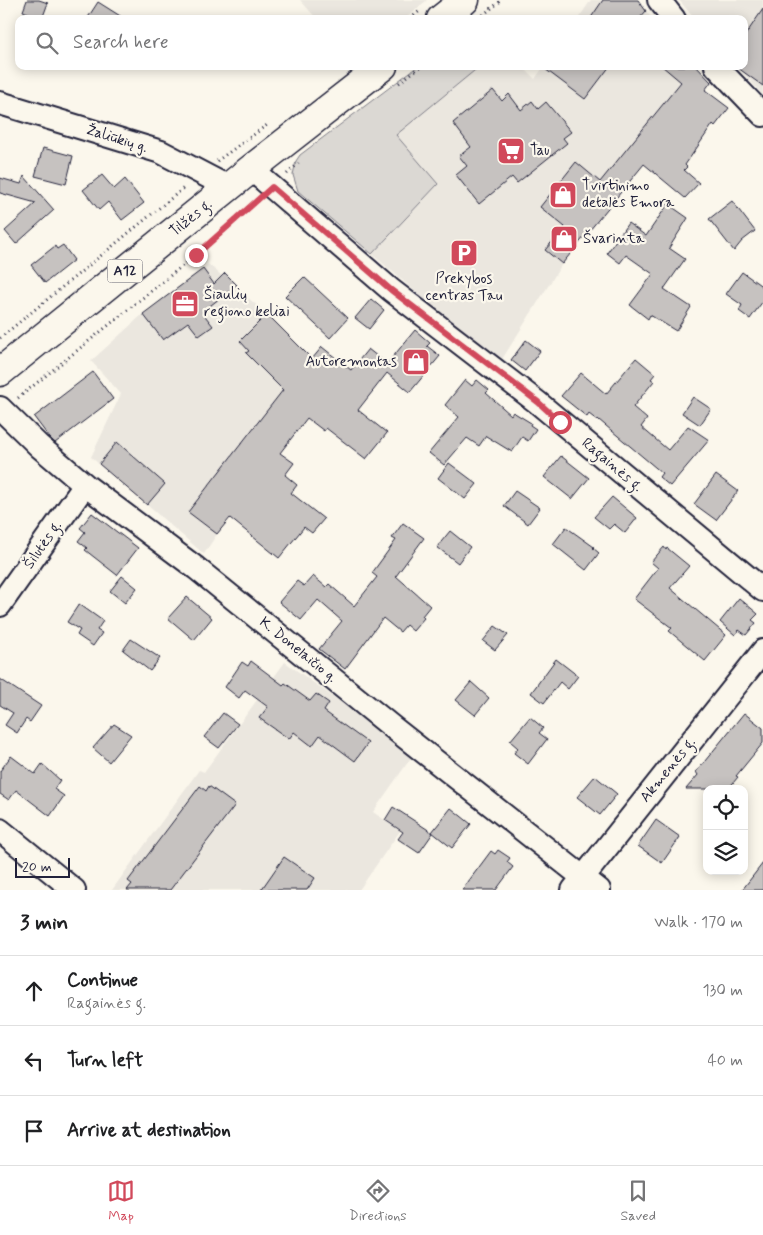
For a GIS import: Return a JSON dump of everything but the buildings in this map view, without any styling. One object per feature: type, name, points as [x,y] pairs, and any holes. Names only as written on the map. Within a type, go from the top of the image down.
[{"type":"highway","points":[[446,15],[465,0]]},
{"type":"highway","name":"Tilžės g.","points":[[0,372],[251,169],[390,75]]},
{"type":"street","points":[[659,0],[671,15]]},
{"type":"street","points":[[720,70],[763,115]]},
{"type":"street","name":"Žaliūkių g.","points":[[0,103],[161,152],[228,188]]},
{"type":"street","name":"Ragainės g.","points":[[251,169],[391,290],[538,402],[763,590]]},
{"type":"street","name":"K. Donelaičio g.","points":[[2,409],[39,446],[85,485],[196,568],[585,886]]},
{"type":"street","name":"Šilutės g.","points":[[0,605],[85,485]]},
{"type":"street","name":"Akmenės g.","points":[[585,886],[763,651]]},
{"type":"street","points":[[0,830],[74,890]]},
{"type":"path","points":[[484,15],[502,0]]},
{"type":"path","points":[[390,75],[407,70]]},
{"type":"path","points":[[0,338],[224,155],[271,122]]},
{"type":"path","points":[[2,409],[196,255],[306,157]]},
{"type":"shaded area","points":[[300,0],[427,0],[410,15],[313,15]]},
{"type":"shaded area","points":[[591,0],[638,0],[649,15],[581,15]]},
{"type":"shaded area","points":[[679,0],[763,0],[763,95],[741,70],[748,70],[748,15],[692,15]]},
{"type":"shaded area","points":[[413,70],[475,70],[396,135],[438,184],[372,254],[298,191],[293,175],[296,161],[300,155]]},
{"type":"shaded area","points":[[475,70],[526,70],[535,79],[541,70],[700,70],[711,82],[562,264],[499,364],[372,254],[438,184],[396,135]]},
{"type":"shaded area","name":"Šiaulių regiono keliai","points":[[208,264],[267,314],[334,381],[217,534],[204,554],[91,457],[121,394],[91,361],[143,314]]},
{"type":"shaded area","points":[[285,662],[413,755],[373,812],[400,831],[359,890],[112,890],[199,770],[204,772]]},
{"type":"place","name":"Tau","points":[[511,151]]},
{"type":"place","name":"Tvirtinimo detalės Emora","points":[[563,195]]},
{"type":"place","name":"Švarinta","points":[[564,239]]},
{"type":"place","name":"Prekybos centras Tau","points":[[464,253]]},
{"type":"place","name":"Šiaulių regiono keliai","points":[[185,304]]},
{"type":"place","name":"Autoremontas","points":[[416,362]]},
{"type":"route","points":[[196,255],[272,187],[391,290],[538,402],[560,422]]}]
